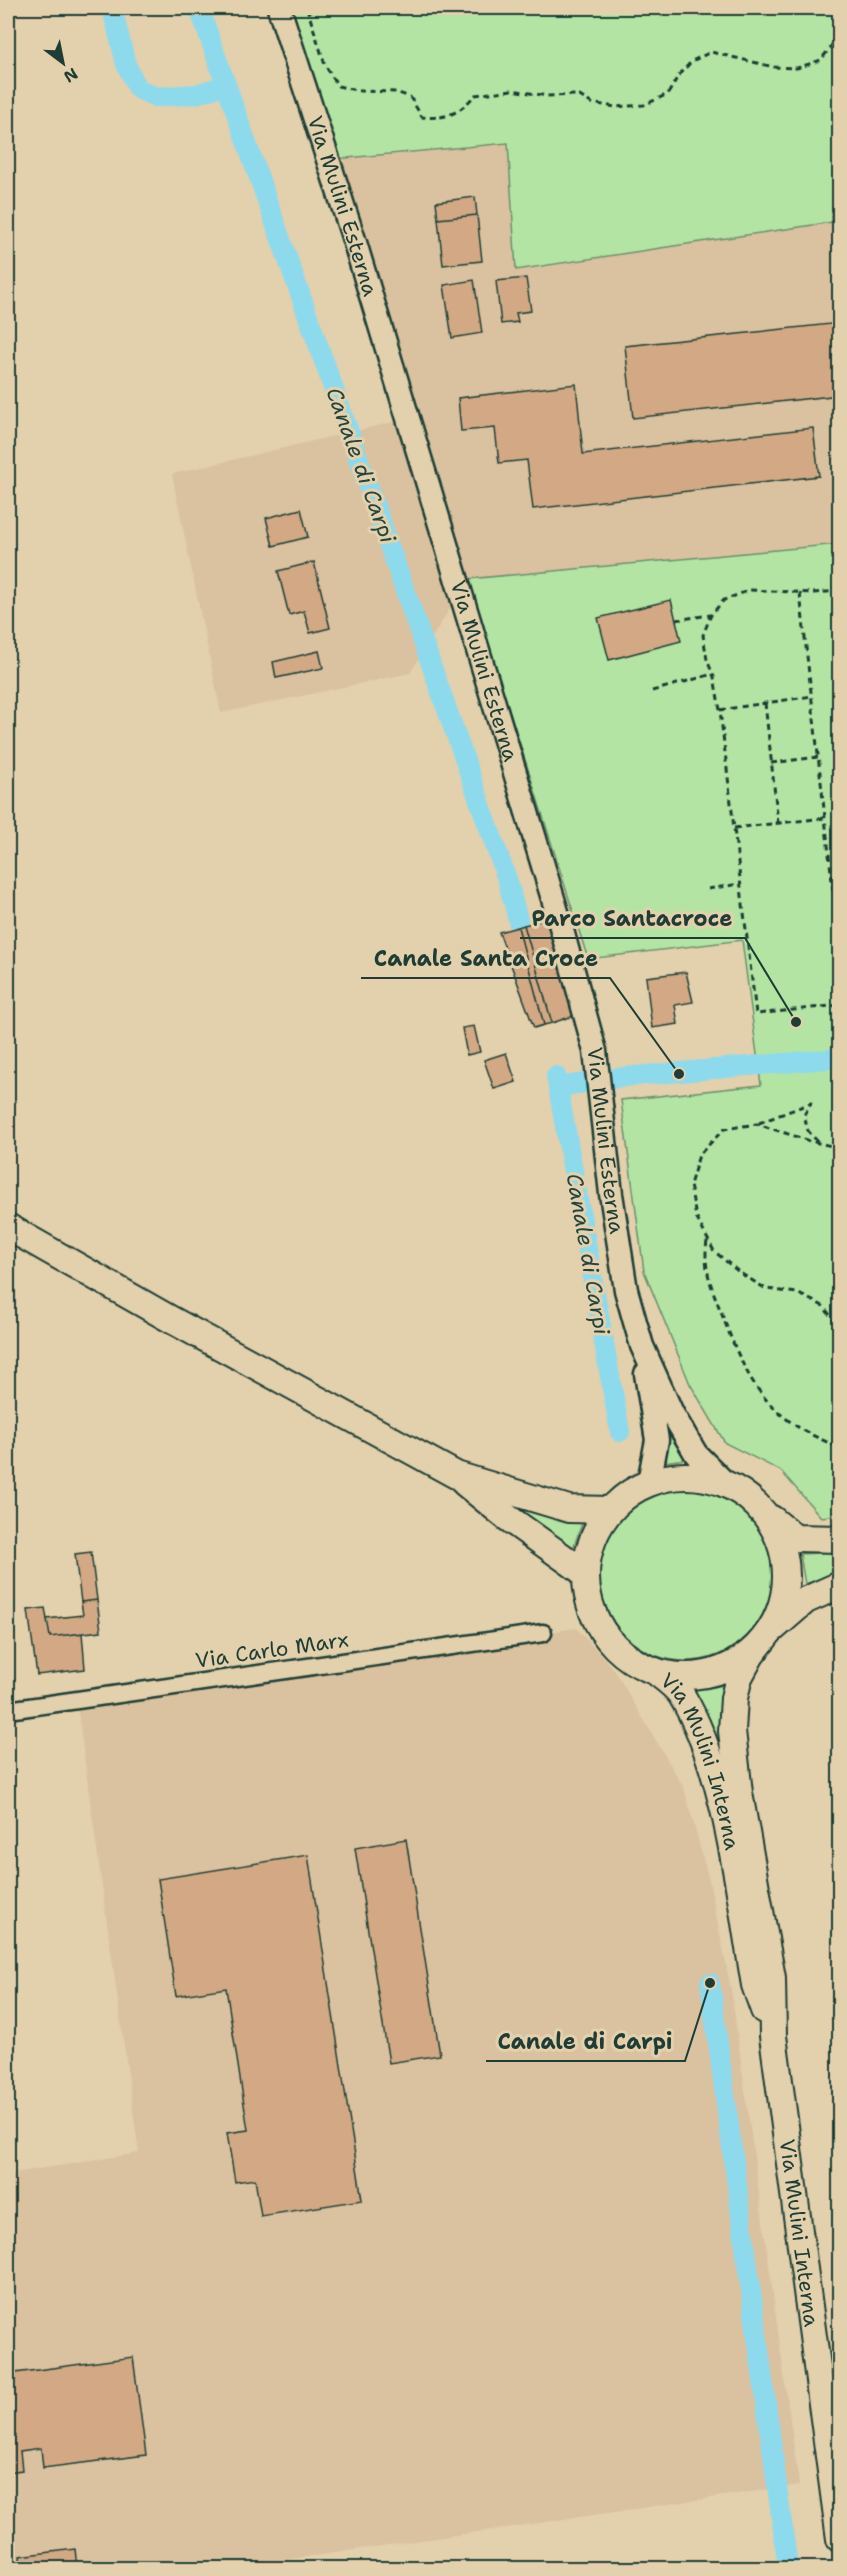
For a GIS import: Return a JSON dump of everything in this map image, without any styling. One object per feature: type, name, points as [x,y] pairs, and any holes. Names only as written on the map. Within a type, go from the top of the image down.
[{"type":"main road","name":"Via Mulini Esterna","points":[[279,8],[387,346],[557,912],[595,1051],[600,1104],[626,1290],[642,1346],[657,1440],[649,1482]]},
{"type":"main road","points":[[8,1227],[170,1319],[456,1475],[508,1518],[585,1573]]},
{"type":"main road","name":"Via Mulini Esterna","points":[[642,1346],[672,1413],[696,1454],[726,1484]]},
{"type":"main road","points":[[456,1475],[569,1509],[609,1510]]},
{"type":"main road","points":[[840,1539],[795,1538],[746,1495],[726,1484],[701,1477],[683,1476],[649,1482],[627,1494],[609,1510],[592,1540],[585,1573],[591,1605],[604,1632],[627,1656],[654,1670],[679,1677],[706,1675],[730,1666],[752,1652],[769,1632],[806,1600],[840,1585]]},
{"type":"main road","points":[[762,1510],[780,1542],[786,1579],[784,1598],[769,1632]]},
{"type":"main road","name":"Via Mulini Interna","points":[[769,1632],[751,1655],[739,1677],[734,1698],[732,1731],[739,1793],[772,1978],[773,2036],[840,2539]]},
{"type":"main road","name":"Via Mulini Interna","points":[[654,1670],[681,1694],[698,1728],[711,1766],[726,1825],[755,1985],[773,2036]]},
{"type":"street","name":"Via Carlo Marx","points":[[8,1710],[543,1633]]},
{"type":"path","points":[[340,8],[308,9],[325,65],[338,86],[360,91],[396,92],[410,97],[422,117],[440,118],[461,111],[475,95],[512,90],[547,96],[578,95],[591,103],[615,107],[644,105],[668,94],[678,76],[692,61],[711,52],[774,68],[797,68],[821,60],[832,45],[840,23]]},
{"type":"path","points":[[840,591],[800,593],[750,590],[724,600],[711,615],[703,635],[706,660],[713,674],[720,710],[756,1014],[840,1005]]},
{"type":"path","points":[[800,593],[840,953]]},
{"type":"path","points":[[676,620],[711,615]]},
{"type":"path","points":[[652,691],[713,674]]},
{"type":"path","points":[[720,710],[812,696]]},
{"type":"path","points":[[765,703],[778,823]]},
{"type":"path","points":[[771,763],[818,757]]},
{"type":"path","points":[[734,828],[825,818]]},
{"type":"path","points":[[708,889],[740,884]]},
{"type":"path","points":[[819,1143],[808,1131],[804,1115],[811,1103],[757,1124],[724,1129],[699,1155],[690,1185],[696,1217],[714,1251],[740,1273],[766,1289],[796,1293],[823,1306],[840,1328]]},
{"type":"path","points":[[757,1124],[840,1148]]},
{"type":"path","points":[[708,1239],[704,1261],[739,1361],[760,1394],[787,1420],[815,1438],[840,1447]]},
{"type":"shaded area","points":[[508,143],[517,270],[839,221],[839,544],[468,579],[410,673],[221,713],[172,474],[415,417],[336,159]]},
{"type":"shaded area","points":[[576,1628],[613,1668],[684,1788],[709,1880],[731,1989],[799,2485],[230,2568],[8,2568],[8,2174],[139,2153],[77,1705]]},
{"type":"green space","points":[[292,8],[839,8],[839,221],[516,270],[508,143],[336,159]]},
{"type":"green space","points":[[839,544],[839,1515],[821,1517],[781,1471],[725,1443],[690,1384],[644,1271],[621,1100],[761,1085],[742,940],[588,959],[468,579]]},
{"type":"green space","points":[[670,1436],[686,1459],[663,1462]]},
{"type":"green space","points":[[686,1489],[719,1496],[747,1514],[765,1542],[772,1575],[765,1608],[747,1636],[719,1654],[686,1661],[653,1654],[625,1636],[607,1608],[600,1575],[607,1542],[625,1514],[653,1496]]},
{"type":"green space","points":[[520,1508],[554,1518],[583,1521],[572,1551],[517,1512]]},
{"type":"green space","points":[[839,1552],[839,1573],[805,1584],[800,1554]]},
{"type":"green space","points":[[724,1685],[721,1715],[725,1764],[689,1691]]},
{"type":"building","points":[[475,197],[477,215],[438,219],[436,202]]},
{"type":"building","points":[[477,215],[482,261],[443,265],[438,219]]},
{"type":"building","points":[[526,278],[531,311],[516,313],[518,322],[501,324],[496,281]]},
{"type":"building","points":[[474,280],[482,333],[452,338],[444,285]]},
{"type":"building","points":[[840,323],[840,395],[633,418],[625,346]]},
{"type":"building","points":[[576,384],[583,454],[813,428],[819,476],[533,509],[527,460],[499,463],[495,428],[461,431],[458,398]]},
{"type":"building","points":[[301,509],[308,537],[273,546],[266,518]]},
{"type":"building","points":[[314,562],[330,628],[310,633],[304,611],[289,615],[278,571]]},
{"type":"building","points":[[671,600],[681,641],[609,660],[598,618]]},
{"type":"building","points":[[319,651],[323,668],[276,678],[273,662]]},
{"type":"building","points":[[550,918],[579,1014],[552,1023],[524,925]]},
{"type":"building","points":[[524,925],[552,1023],[544,1025],[518,927]]},
{"type":"building","points":[[518,927],[544,1025],[534,1028],[499,932]]},
{"type":"building","points":[[686,972],[693,1002],[675,1005],[678,1024],[652,1028],[646,977]]},
{"type":"building","points":[[474,1026],[480,1052],[467,1055],[462,1028]]},
{"type":"building","points":[[506,1053],[516,1082],[494,1089],[484,1060]]},
{"type":"building","points":[[91,1552],[97,1600],[81,1602],[75,1554]]},
{"type":"building","points":[[97,1600],[101,1631],[50,1637],[47,1619],[83,1615],[81,1602]]},
{"type":"building","points":[[45,1608],[50,1637],[82,1633],[85,1669],[37,1675],[28,1610]]},
{"type":"building","points":[[406,1839],[440,2055],[389,2063],[355,1848]]},
{"type":"building","points":[[308,1855],[362,2200],[261,2216],[255,2179],[235,2182],[227,2133],[248,2130],[226,1988],[176,1996],[158,1879]]},
{"type":"building","points":[[133,2357],[146,2455],[43,2468],[41,2448],[20,2451],[22,2470],[8,2472],[8,2374]]},
{"type":"building","points":[[75,2549],[77,2568],[21,2568],[20,2556]]},
{"type":"waterway","points":[[112,8],[126,64],[138,89],[156,97],[196,94],[226,85]]},
{"type":"waterway","name":"Canale di Carpi","points":[[199,8],[508,882],[519,924]]},
{"type":"waterway","points":[[558,1087],[623,1077],[840,1058]]},
{"type":"waterway","name":"Canale di Carpi","points":[[556,1076],[620,1432]]},
{"type":"waterway","name":"Canale di Carpi","points":[[710,1983],[788,2568]]},
{"type":"place","name":"Parco Santacroce","points":[[796,1022]]},
{"type":"place","name":"Canale Santa Croce","points":[[679,1074]]},
{"type":"place","name":"Canale di Carpi","points":[[710,1983]]}]
